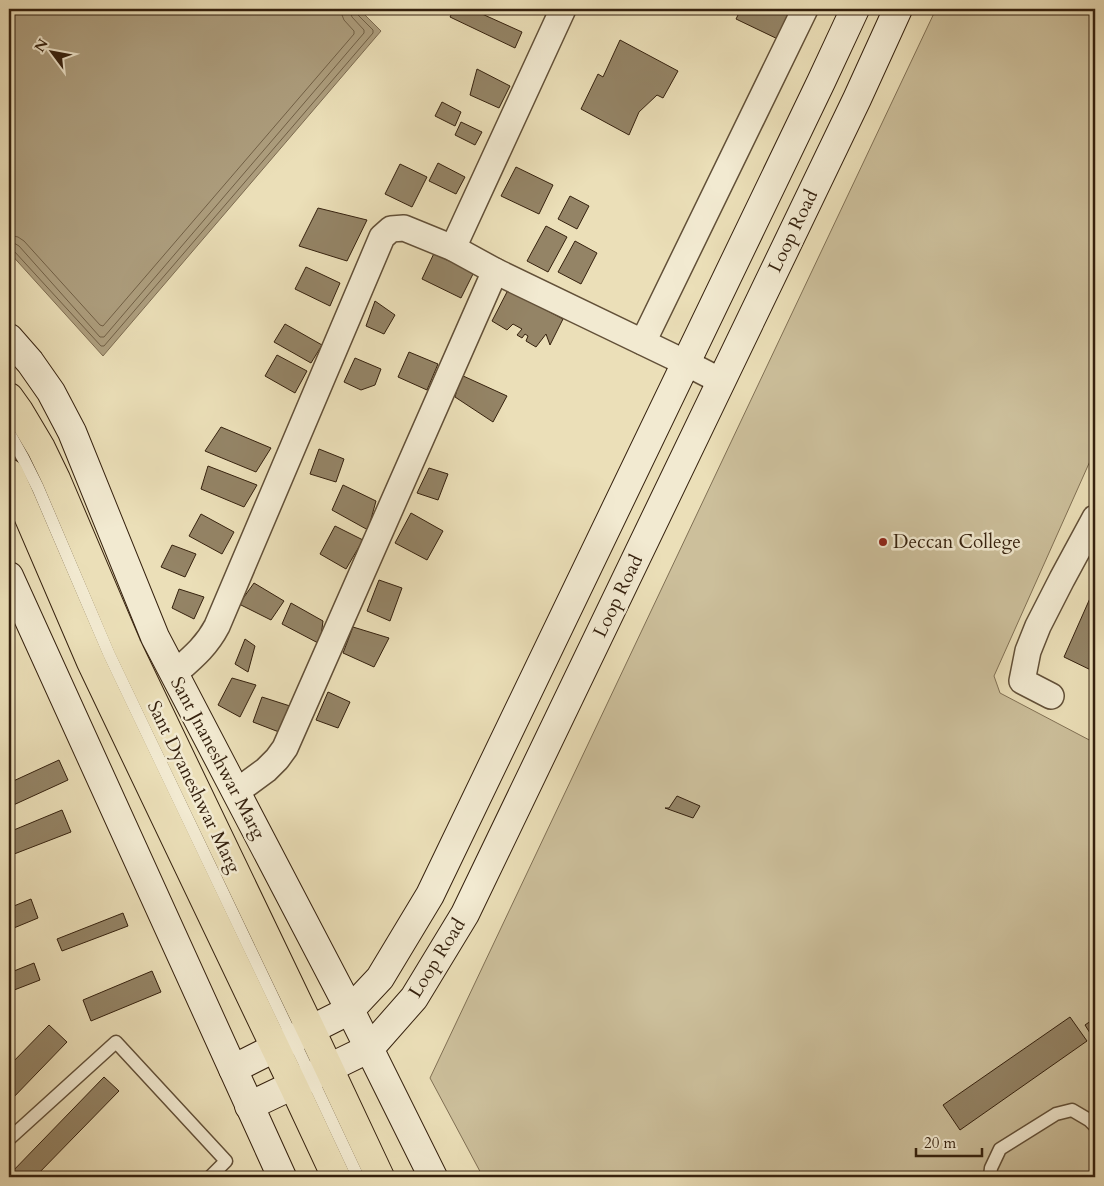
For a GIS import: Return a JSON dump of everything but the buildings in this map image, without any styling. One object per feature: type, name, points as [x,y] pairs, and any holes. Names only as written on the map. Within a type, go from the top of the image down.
[{"type":"main road","name":"Loop Road","points":[[233,1069],[350,1010],[380,978],[430,895],[855,9]]},
{"type":"main road","name":"Loop Road","points":[[249,1106],[370,1048],[414,998],[465,914],[857,99],[898,9]]},
{"type":"main road","name":"Sant Jnaneshwar Marg","points":[[9,338],[30,362],[51,392],[72,432],[155,637],[370,1048],[433,1177]]},
{"type":"main road","name":"Sant Dyaneshwar Marg","points":[[9,397],[41,448],[56,479],[293,1039],[311,1077],[380,1177]]},
{"type":"main road","name":"Sant Dyaneshwar Marg","points":[[9,473],[91,662],[293,1039],[311,1077],[336,1177]]},
{"type":"main road","points":[[9,576],[282,1177]]},
{"type":"street","points":[[453,248],[563,9]]},
{"type":"street","points":[[643,342],[805,9]]},
{"type":"street","points":[[174,674],[200,651],[211,638],[217,626],[382,237],[391,228],[404,228],[453,248],[495,271],[721,381]]},
{"type":"street","points":[[236,792],[266,770],[285,748],[495,271]]},
{"type":"street","points":[[1051,696],[1022,681],[1028,651],[1038,626],[1095,518]]},
{"type":"lane","points":[[9,433],[38,488],[109,654],[293,1039]]},
{"type":"lane","points":[[9,1139],[116,1042],[226,1161],[210,1177]]},
{"type":"lane","points":[[311,1077],[358,1177]]},
{"type":"lane","points":[[990,1177],[991,1168],[1000,1149],[1056,1114],[1072,1110],[1095,1126]]},
{"type":"shaded area","name":"Deccan College","points":[[936,9],[1095,9],[1095,450],[994,676],[1000,693],[1095,743],[1095,1177],[483,1177],[430,1078]]},
{"type":"water","points":[[9,9],[359,9],[381,31],[103,356],[9,252]]},
{"type":"place","name":"Deccan College","points":[[883,542]]}]
